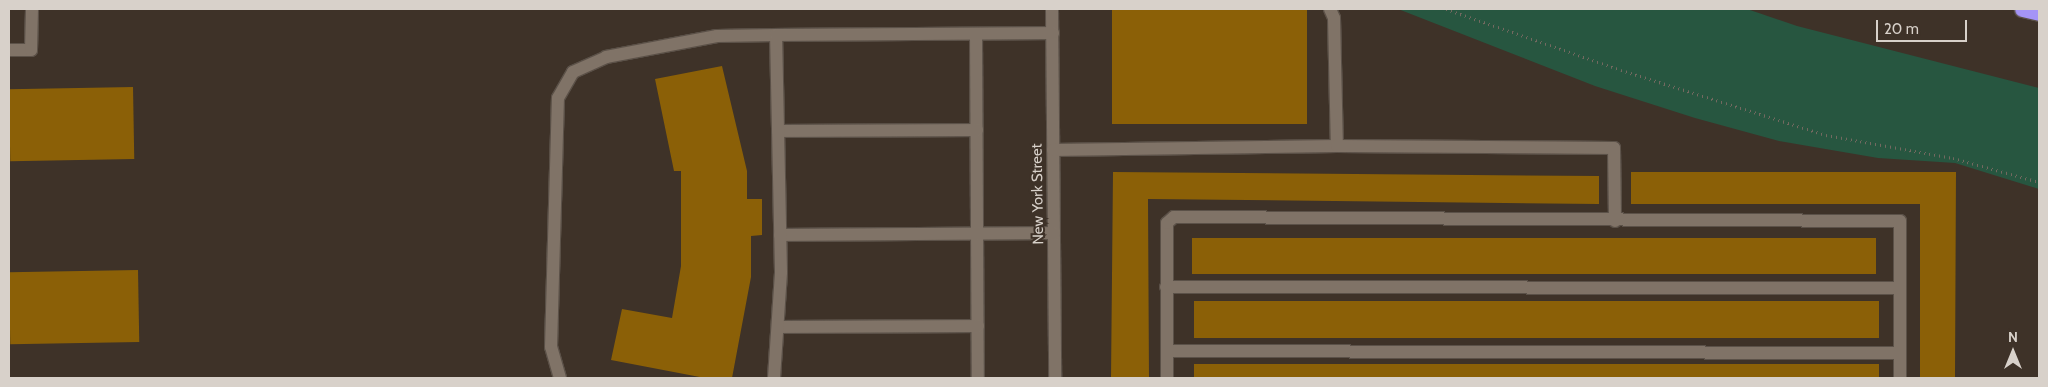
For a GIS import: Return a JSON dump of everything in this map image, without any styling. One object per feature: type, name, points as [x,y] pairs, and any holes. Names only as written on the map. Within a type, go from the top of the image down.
[{"type":"highway","points":[[2022,9],[2039,13]]},
{"type":"street","points":[[9,50],[31,50],[32,9]]},
{"type":"street","name":"New York Street","points":[[1052,9],[1055,378]]},
{"type":"street","points":[[1330,9],[1334,18],[1337,146]]},
{"type":"street","points":[[560,378],[551,347],[558,98],[573,72],[606,57],[717,36],[1052,33]]},
{"type":"street","points":[[976,34],[978,378]]},
{"type":"street","points":[[774,378],[779,327],[780,235],[776,35]]},
{"type":"street","points":[[778,131],[976,130]]},
{"type":"street","points":[[1053,150],[1337,146],[1614,148],[1615,221]]},
{"type":"street","points":[[1167,378],[1167,223],[1174,217],[1615,221],[1900,221],[1900,378]]},
{"type":"street","points":[[780,235],[1054,233]]},
{"type":"street","points":[[1166,287],[1900,288]]},
{"type":"street","points":[[779,327],[978,326]]},
{"type":"street","points":[[1167,352],[1900,354]]},
{"type":"path","points":[[1446,9],[1620,70],[1826,135],[1953,158],[2039,182]]},
{"type":"green space","points":[[1398,9],[1747,9],[1797,26],[2039,88],[2039,189],[1955,163],[1878,158],[1779,141],[1695,118],[1595,86]]},
{"type":"building","points":[[1112,9],[1307,9],[1307,124],[1112,124]]},
{"type":"building","points":[[722,66],[747,171],[747,199],[762,199],[762,235],[751,236],[751,277],[732,378],[705,378],[611,360],[622,309],[672,318],[681,266],[681,171],[674,171],[655,79]]},
{"type":"building","points":[[133,87],[134,159],[10,161],[9,89]]},
{"type":"building","points":[[1113,172],[1599,176],[1599,204],[1148,199],[1149,378],[1111,378]]},
{"type":"building","points":[[1631,172],[1956,172],[1955,378],[1920,378],[1920,204],[1631,204]]},
{"type":"building","points":[[1192,238],[1876,238],[1876,274],[1192,274]]},
{"type":"building","points":[[138,270],[139,342],[10,344],[9,272]]},
{"type":"building","points":[[1194,301],[1879,301],[1879,338],[1194,338]]},
{"type":"building","points":[[1194,364],[1879,364],[1879,378],[1194,378]]}]
